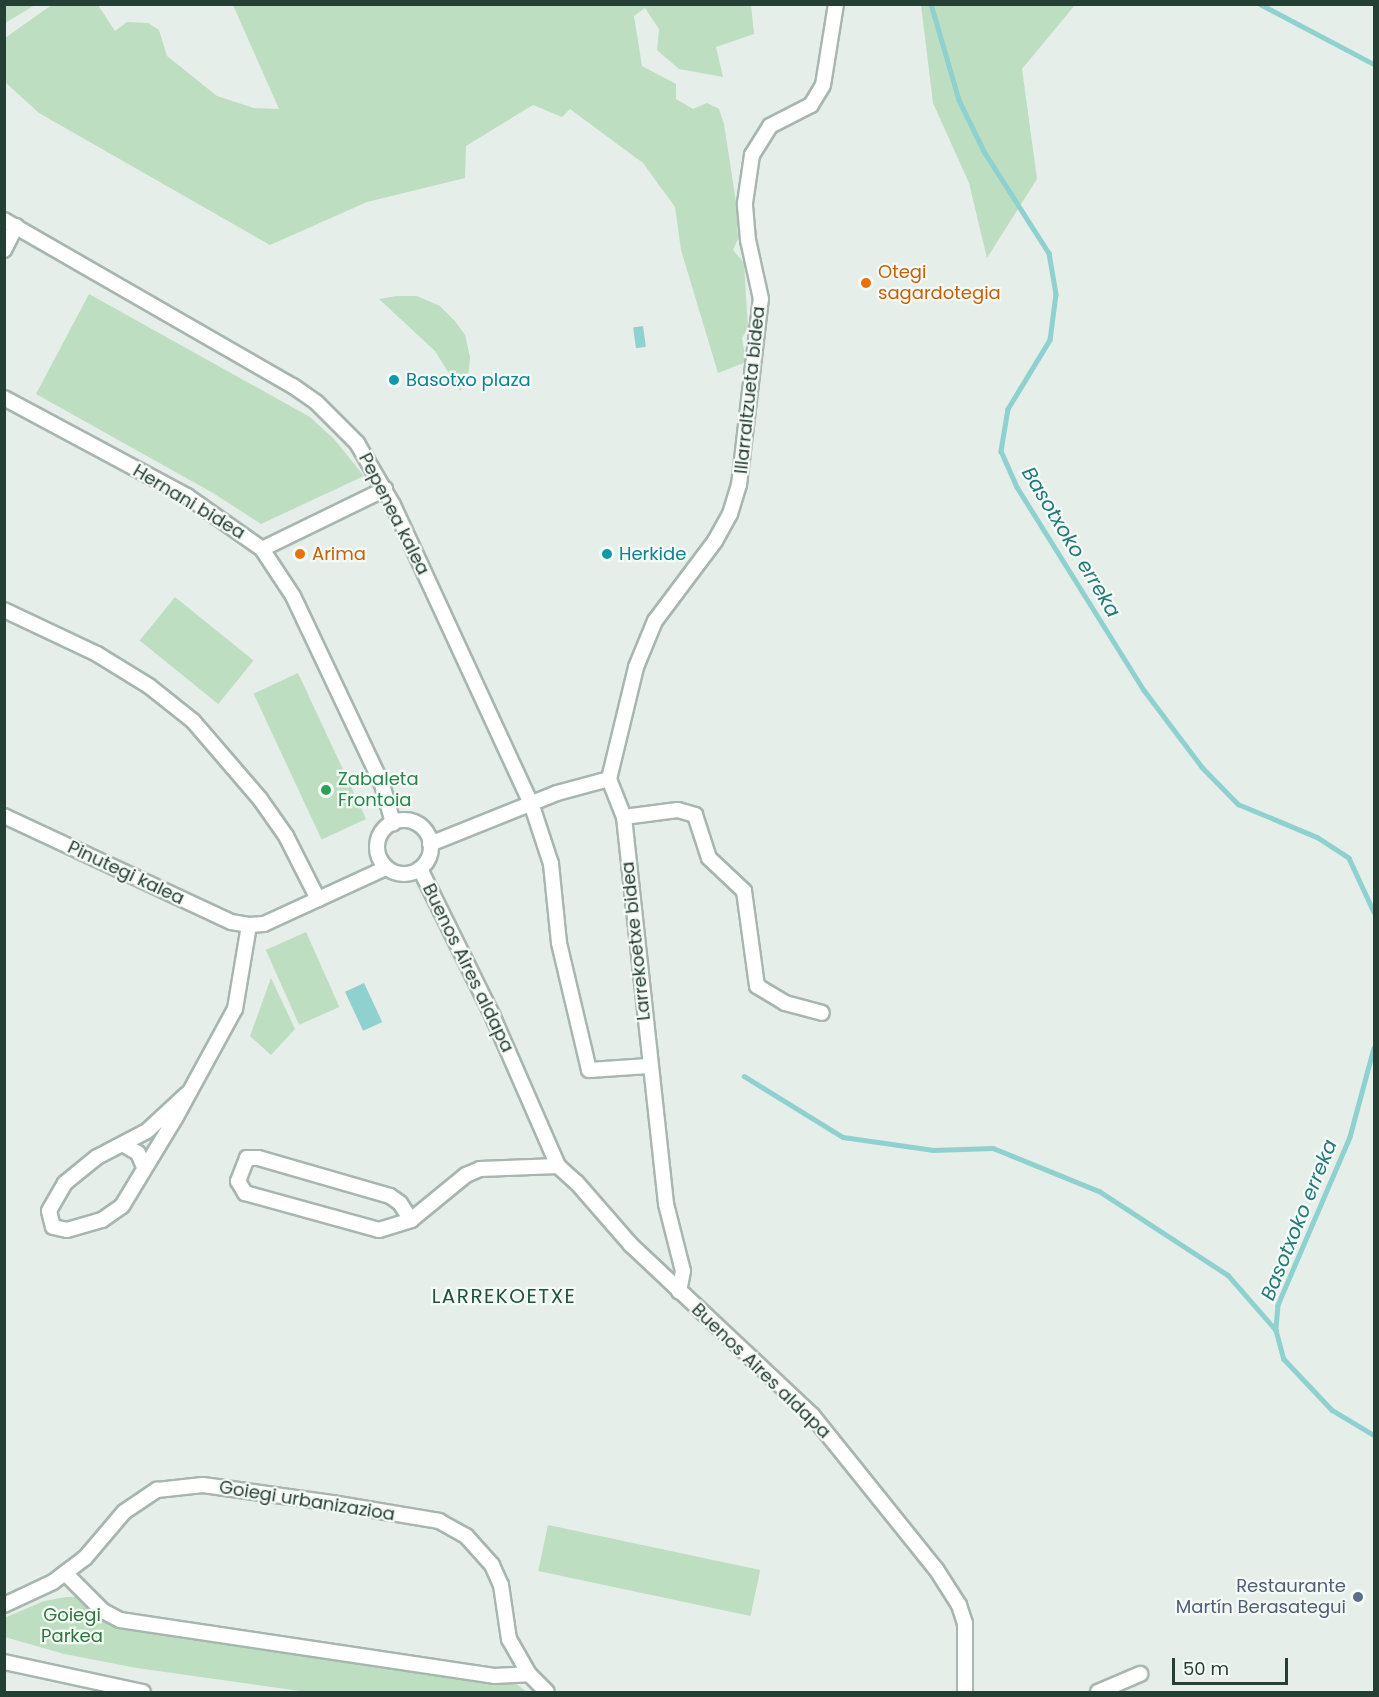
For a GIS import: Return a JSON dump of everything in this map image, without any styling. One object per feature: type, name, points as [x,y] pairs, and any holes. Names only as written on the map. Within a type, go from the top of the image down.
[{"type":"street","name":"Illarraltzueta bidea","points":[[609,779],[636,667],[655,621],[715,541],[730,514],[740,485],[761,298],[748,240],[745,203],[752,155],[770,126],[811,105],[823,85],[836,4]]},
{"type":"street","points":[[4,250],[10,223]]},
{"type":"street","name":"Pepenea kalea","points":[[10,223],[317,403],[357,443],[385,489],[531,803],[551,864],[559,943],[589,1070],[649,1066]]},
{"type":"street","name":"Hernani bidea","points":[[4,398],[187,496],[262,549],[308,627],[382,784],[393,823]]},
{"type":"street","points":[[262,549],[385,489]]},
{"type":"street","points":[[4,610],[97,654],[149,686],[193,721],[260,799],[286,836],[318,899]]},
{"type":"street","points":[[430,844],[594,780],[609,779]]},
{"type":"street","name":"Larrekoetxe bidea","points":[[609,779],[624,817],[649,1066],[666,1204],[683,1271],[680,1292]]},
{"type":"street","points":[[624,817],[678,810],[695,815],[709,858],[744,891],[757,986],[785,1003],[822,1013]]},
{"type":"street","name":"Pinutegi kalea","points":[[4,816],[231,922],[249,926]]},
{"type":"street","points":[[393,823],[417,824],[430,844],[426,862],[420,869],[403,874],[386,868],[378,855],[378,839],[393,823]]},
{"type":"street","points":[[187,1094],[169,1114],[124,1145],[97,1157],[65,1183],[49,1211],[53,1227],[67,1230],[113,1214],[144,1167],[187,1094],[235,1009],[249,926],[264,924],[386,868]]},
{"type":"street","name":"Buenos Aires aldapa","points":[[420,869],[493,1017],[558,1166],[680,1292],[812,1415],[936,1569],[959,1605],[965,1623],[965,1692]]},
{"type":"street","points":[[124,1145],[138,1153],[144,1167]]},
{"type":"street","points":[[411,1220],[390,1196],[258,1158],[247,1158],[238,1181],[245,1193],[379,1230],[411,1220],[466,1175],[480,1169],[558,1166]]},
{"type":"street","name":"Goiegi urbanizazioa","points":[[4,1605],[24,1599],[85,1558],[144,1496],[178,1485],[203,1485],[440,1521],[466,1536],[492,1565],[501,1586],[509,1639],[529,1674],[547,1692]]},
{"type":"street","points":[[65,1573],[103,1611],[120,1620],[494,1676],[529,1674]]},
{"type":"street","points":[[4,1662],[143,1692]]},
{"type":"street","points":[[1098,1692],[1140,1674]]},
{"type":"green space","points":[[5,4],[35,4],[35,5],[5,23]]},
{"type":"green space","points":[[53,4],[98,5],[115,31],[127,22],[148,23],[159,30],[167,56],[217,96],[254,108],[279,109],[233,5],[751,5],[754,34],[716,47],[723,77],[679,69],[657,50],[659,29],[645,8],[634,16],[642,66],[676,84],[676,99],[693,109],[707,103],[719,109],[724,124],[736,202],[738,239],[733,250],[744,263],[748,328],[742,338],[746,362],[718,373],[681,250],[675,207],[643,163],[570,109],[562,117],[533,105],[466,146],[465,178],[367,202],[270,245],[39,113],[5,82],[5,38]]},
{"type":"green space","points":[[921,5],[1075,5],[1022,69],[1037,179],[987,258],[969,183],[933,103]]},
{"type":"green space","points":[[89,294],[310,417],[334,439],[364,476],[261,524],[213,493],[36,394]]},
{"type":"green space","points":[[417,296],[440,306],[465,335],[470,357],[468,379],[460,391],[435,351],[379,299]]},
{"type":"green space","points":[[175,597],[253,661],[218,704],[140,641]]},
{"type":"green space","points":[[298,673],[366,819],[322,840],[254,694]]},
{"type":"green space","points":[[306,932],[339,1007],[299,1025],[266,950]]},
{"type":"green space","points":[[271,978],[295,1029],[271,1055],[250,1036]]},
{"type":"green space","points":[[548,1525],[760,1570],[750,1616],[538,1571]]},
{"type":"green space","name":"Goiegi Parkea","points":[[66,1597],[86,1597],[101,1614],[511,1680],[527,1692],[307,1692],[137,1668],[64,1654],[5,1637],[4,1618],[44,1601]]},
{"type":"water","points":[[643,326],[646,347],[636,348],[633,327]]},
{"type":"water","points":[[364,983],[382,1022],[363,1031],[345,992]]},
{"type":"waterway","name":"Basotxoko erreka","points":[[931,4],[959,100],[985,153],[1049,253],[1056,294],[1050,340],[1008,409],[1001,451],[1017,487],[1144,690],[1202,767],[1238,804],[1317,837],[1349,858],[1374,912]]},
{"type":"waterway","points":[[1260,4],[1374,64]]},
{"type":"waterway","name":"Basotxoko erreka","points":[[1374,1048],[1350,1137],[1278,1305],[1276,1330],[1284,1359],[1332,1410],[1374,1435]]},
{"type":"waterway","points":[[744,1076],[843,1137],[933,1150],[993,1148],[1099,1191],[1228,1275],[1276,1330]]},
{"type":"place","name":"Otegi sagardotegia","points":[[866,283]]},
{"type":"place","name":"Basotxo plaza","points":[[394,380]]},
{"type":"place","name":"Arima","points":[[300,554]]},
{"type":"place","name":"Herkide","points":[[607,554]]},
{"type":"place","name":"Zabaleta Frontoia","points":[[326,790]]},
{"type":"place","name":"Restaurante Martín Berasategui","points":[[1358,1597]]},
{"type":"district","name":"LARREKOETXE","points":[[504,1296]]}]
